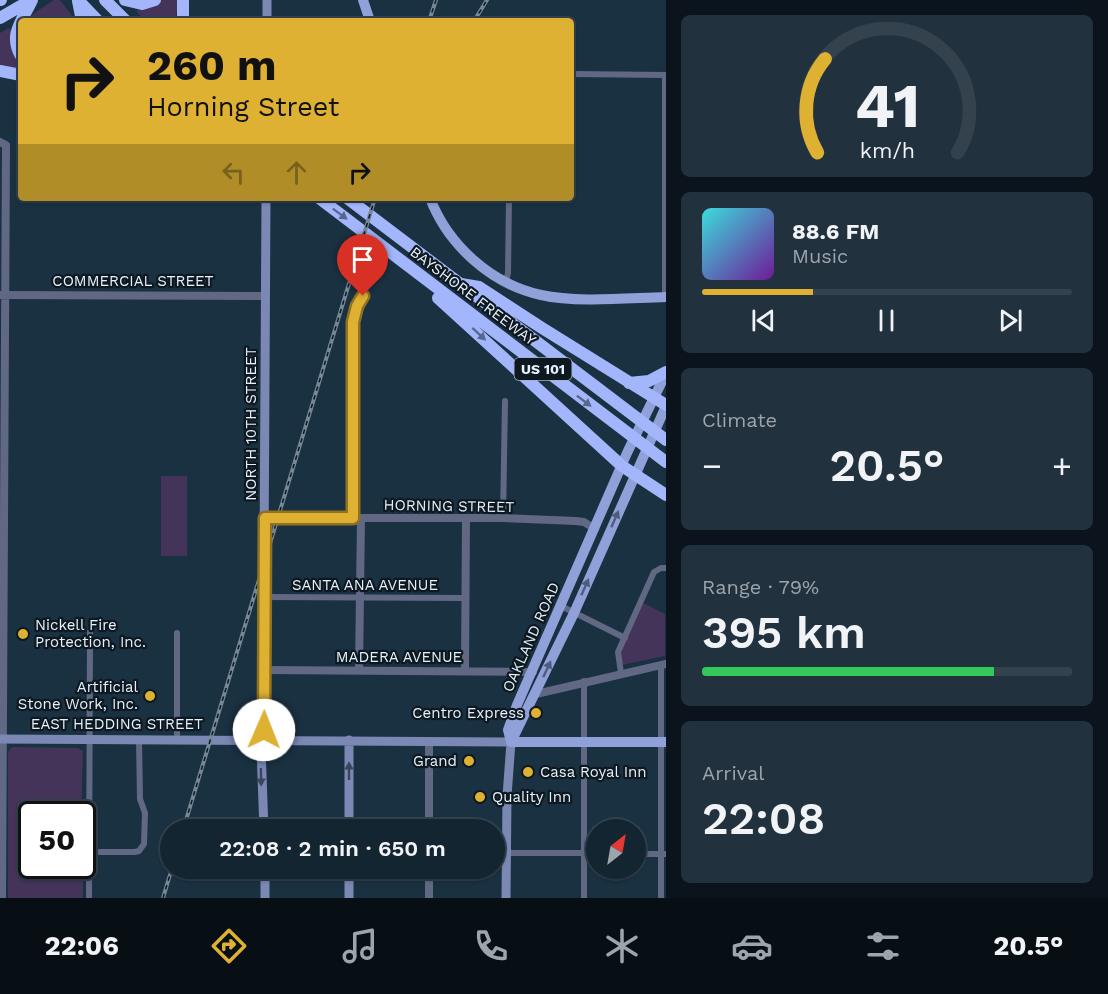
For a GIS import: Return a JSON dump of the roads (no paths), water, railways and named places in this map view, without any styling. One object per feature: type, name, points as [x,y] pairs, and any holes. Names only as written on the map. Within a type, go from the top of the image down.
[{"type":"highway","points":[[0,18],[31,0]]},
{"type":"highway","points":[[22,18],[31,0]]},
{"type":"highway","points":[[78,0],[81,18]]},
{"type":"highway","points":[[78,0],[95,18]]},
{"type":"highway","points":[[105,0],[123,18]]},
{"type":"highway","points":[[125,0],[142,4],[155,0]]},
{"type":"highway","points":[[183,0],[183,18]]},
{"type":"highway","points":[[18,27],[15,40],[18,48]]},
{"type":"highway","points":[[0,71],[18,74]]},
{"type":"highway","name":"BAYSHORE FREEWAY","points":[[323,201],[666,462]]},
{"type":"highway","name":"BAYSHORE FREEWAY","points":[[351,201],[666,440]]},
{"type":"highway","points":[[421,276],[435,295],[622,466],[666,495]]},
{"type":"highway","points":[[460,284],[479,286],[665,407]]},
{"type":"highway","points":[[629,383],[649,381],[666,372]]},
{"type":"main road","points":[[267,0],[267,18]]},
{"type":"main road","points":[[363,0],[369,18]]},
{"type":"main road","name":"NORTH 10TH STREET","points":[[264,819],[261,748],[264,710],[266,201]]},
{"type":"main road","points":[[432,201],[448,232],[456,241],[472,258],[506,281],[541,295],[580,298],[665,297]]},
{"type":"main road","name":"OAKLAND ROAD","points":[[512,742],[508,730],[627,453],[666,372]]},
{"type":"main road","name":"OAKLAND ROAD","points":[[512,742],[574,613],[665,407]]},
{"type":"main road","points":[[264,710],[272,723],[289,740]]},
{"type":"main road","name":"EAST HEDDING STREET","points":[[1,739],[663,742]]},
{"type":"main road","points":[[349,740],[349,819]]},
{"type":"main road","points":[[506,898],[508,765],[512,742]]},
{"type":"main road","points":[[265,879],[265,898]]},
{"type":"main road","points":[[349,879],[349,898]]},
{"type":"street","points":[[574,74],[665,75],[665,297]]},
{"type":"street","points":[[2,898],[3,143]]},
{"type":"street","points":[[506,281],[509,201]]},
{"type":"street","name":"COMMERCIAL STREET","points":[[2,295],[266,296]]},
{"type":"street","points":[[359,670],[353,322],[357,306],[363,296]]},
{"type":"street","points":[[503,518],[506,401]]},
{"type":"street","name":"HORNING STREET","points":[[265,518],[503,518],[576,521],[584,522],[595,529]]},
{"type":"street","points":[[465,670],[466,518]]},
{"type":"street","points":[[621,674],[618,652],[654,572],[666,568]]},
{"type":"street","name":"SANTA ANA AVENUE","points":[[265,597],[465,598]]},
{"type":"street","points":[[561,606],[625,638]]},
{"type":"street","points":[[90,632],[90,801]]},
{"type":"street","points":[[177,633],[177,740]]},
{"type":"street","points":[[536,694],[663,664],[661,898]]},
{"type":"street","name":"MADERA AVENUE","points":[[264,670],[533,672]]},
{"type":"street","points":[[584,681],[584,898]]},
{"type":"street","points":[[96,852],[135,852],[139,851],[144,844],[144,813],[140,799],[139,740]]},
{"type":"street","points":[[429,741],[429,819]]},
{"type":"street","points":[[506,853],[584,853]]},
{"type":"street","points":[[646,854],[663,854]]},
{"type":"street","points":[[89,879],[89,898]]},
{"type":"street","points":[[429,879],[429,898]]},
{"type":"railway","points":[[430,18],[436,0]]},
{"type":"railway","points":[[476,18],[487,0]]},
{"type":"railway","points":[[186,819],[374,201]]},
{"type":"railway","points":[[163,898],[169,879]]},
{"type":"place","name":"Nickell Fire Protection, Inc.","points":[[23,634]]},
{"type":"place","name":"Artificial Stone Work, Inc.","points":[[150,696]]},
{"type":"place","name":"Centro Express","points":[[536,713]]},
{"type":"place","name":"Grand","points":[[469,761]]},
{"type":"place","name":"Casa Royal Inn","points":[[528,772]]},
{"type":"place","name":"Quality Inn","points":[[480,797]]}]
